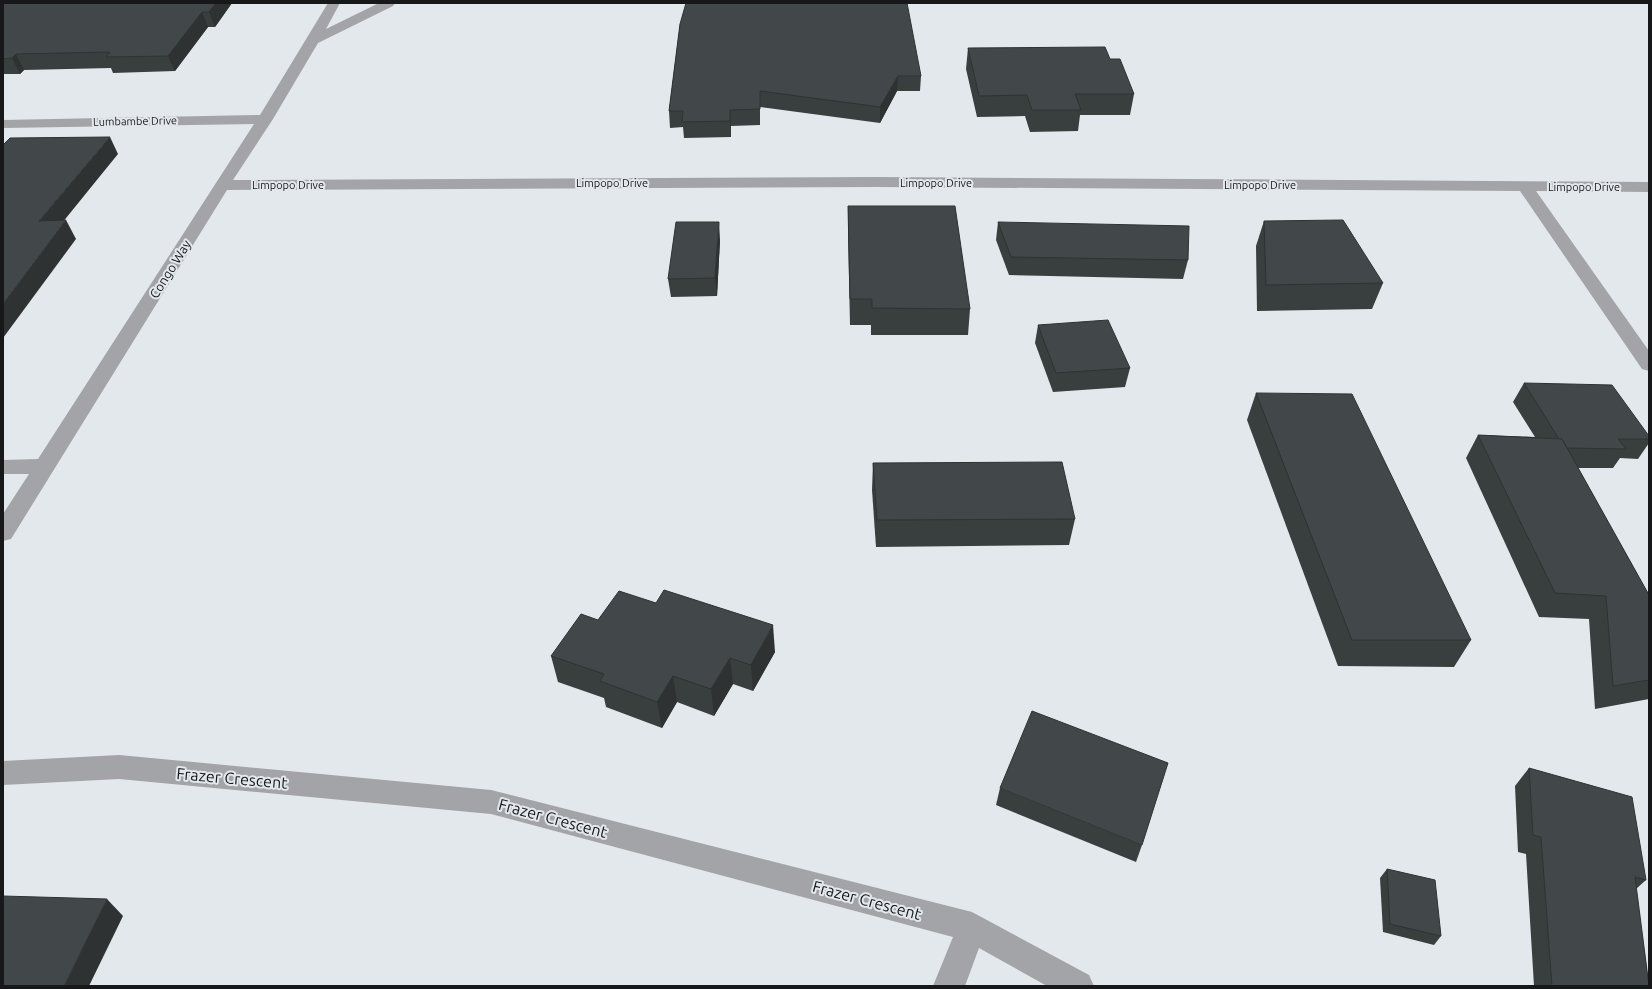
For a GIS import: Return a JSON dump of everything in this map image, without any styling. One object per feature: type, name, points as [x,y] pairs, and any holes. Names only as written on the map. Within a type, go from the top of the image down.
[{"type":"street","name":"Congo Way","points":[[3,533],[222,185],[266,119],[314,40],[334,3]]},
{"type":"street","points":[[314,40],[389,3]]},
{"type":"street","name":"Lumbambe Drive","points":[[3,124],[266,119]]},
{"type":"street","name":"Limpopo Drive","points":[[222,185],[875,182],[1649,187]]},
{"type":"street","points":[[1525,187],[1649,365]]},
{"type":"street","points":[[3,467],[45,466]]},
{"type":"street","name":"Frazer Crescent","points":[[3,773],[120,767],[491,802],[972,927],[1078,986]]},
{"type":"street","points":[[949,986],[972,927]]},
{"type":"building","points":[[3,3],[216,3],[209,12],[202,12],[168,56],[106,57],[110,52],[16,54],[12,58],[3,59]]},
{"type":"building","points":[[686,3],[907,3],[921,76],[898,76],[880,107],[760,91],[760,109],[730,110],[730,121],[682,122],[683,111],[669,111],[680,24]]},
{"type":"building","points":[[1105,47],[1110,59],[1120,59],[1134,94],[1075,94],[1081,110],[1032,110],[1027,95],[979,96],[968,48]]},
{"type":"building","points":[[110,137],[39,221],[66,220],[3,304],[3,145],[10,138]]},
{"type":"building","points":[[848,206],[955,206],[970,309],[872,308],[872,299],[850,299]]},
{"type":"building","points":[[1343,220],[1383,283],[1266,285],[1264,221]]},
{"type":"building","points":[[676,222],[719,222],[715,278],[668,279]]},
{"type":"building","points":[[998,222],[1189,226],[1188,260],[1011,257]]},
{"type":"building","points":[[1108,320],[1130,368],[1056,373],[1038,325]]},
{"type":"building","points":[[1524,383],[1612,385],[1649,436],[1649,439],[1618,439],[1626,449],[1567,448],[1562,439],[1559,439]]},
{"type":"building","points":[[1256,393],[1352,394],[1471,640],[1352,640]]},
{"type":"building","points":[[1478,435],[1562,439],[1649,595],[1649,680],[1613,686],[1606,596],[1555,593]]},
{"type":"building","points":[[1062,462],[1075,519],[877,520],[873,463]]},
{"type":"building","points":[[664,590],[773,625],[751,665],[730,658],[711,689],[673,676],[657,702],[600,681],[604,674],[551,656],[581,614],[598,620],[619,591],[656,603]]},
{"type":"building","points":[[1032,711],[1168,763],[1142,845],[1000,788]]},
{"type":"building","points":[[1529,768],[1632,797],[1646,880],[1635,877],[1649,986],[1552,986],[1541,837],[1533,835]]},
{"type":"building","points":[[1387,869],[1435,880],[1441,936],[1390,924]]},
{"type":"building","points":[[3,896],[107,899],[64,986],[3,986]]}]
